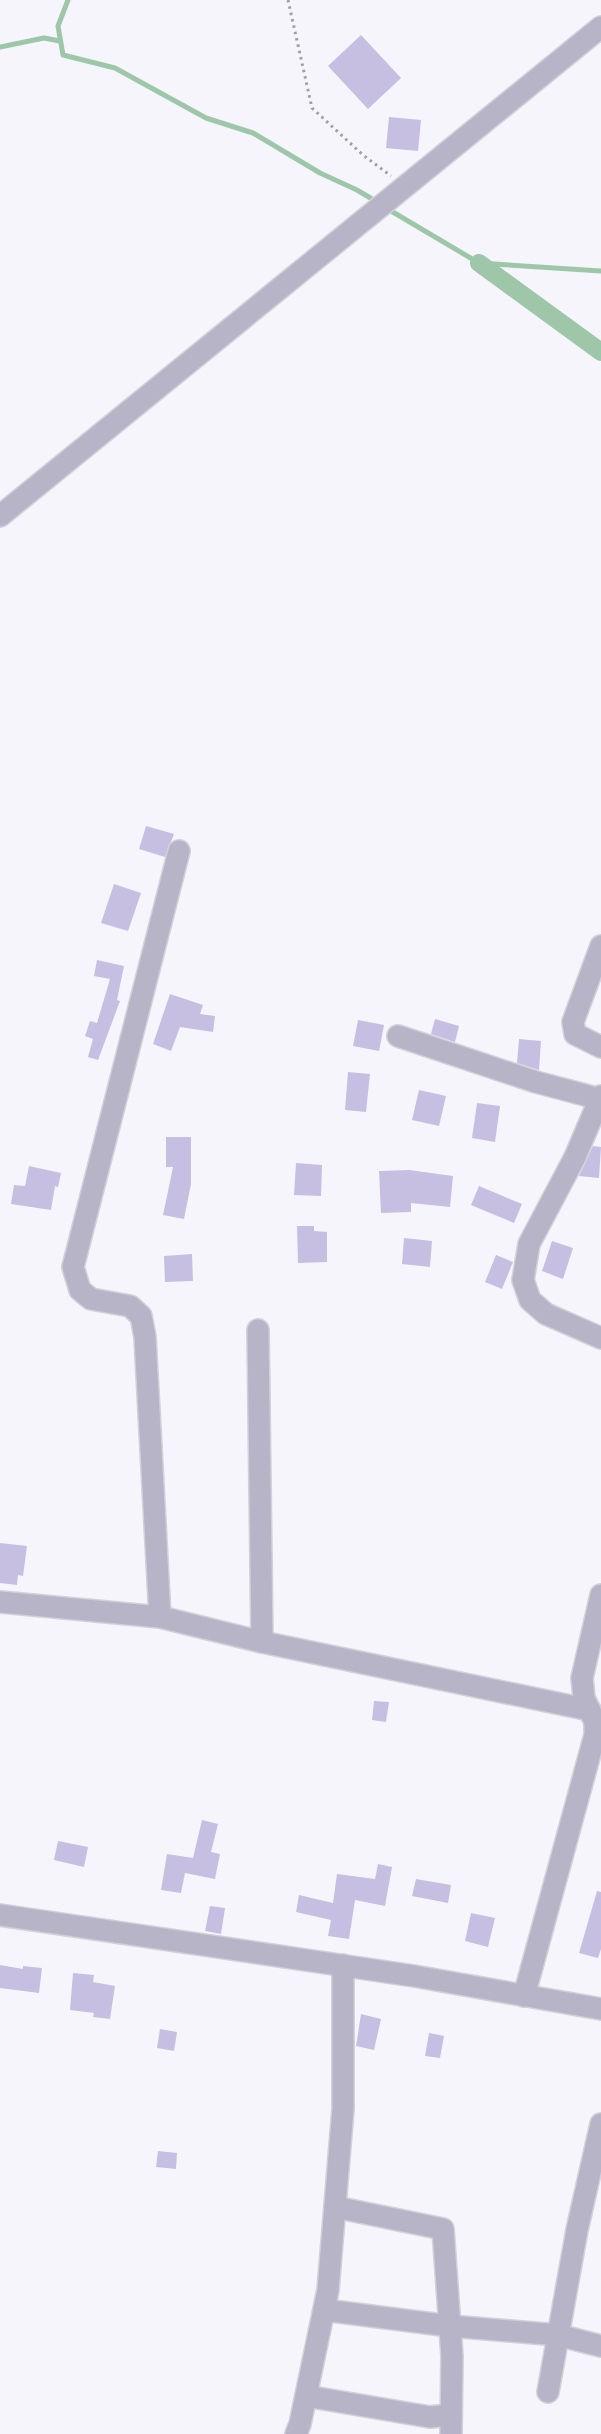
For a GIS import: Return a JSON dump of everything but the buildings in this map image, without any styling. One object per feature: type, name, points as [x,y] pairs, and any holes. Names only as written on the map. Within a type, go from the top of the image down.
[{"type":"street","points":[[0,516],[601,27]]},
{"type":"street","points":[[160,1617],[145,1337],[142,1316],[130,1306],[91,1298],[80,1290],[72,1267],[179,851]]},
{"type":"street","points":[[601,946],[573,1022],[575,1034],[601,1047]]},
{"type":"street","points":[[398,1036],[536,1082],[600,1098],[575,1157],[529,1244],[523,1280],[530,1300],[546,1314],[601,1338]]},
{"type":"street","points":[[258,1330],[262,1642]]},
{"type":"street","points":[[524,1996],[595,1735],[595,1719],[584,1698],[582,1678],[601,1595]]},
{"type":"street","points":[[0,1602],[160,1617],[595,1719]]},
{"type":"street","points":[[0,1915],[343,1965],[601,2009]]},
{"type":"street","points":[[296,2434],[306,2396],[328,2290],[343,2109],[343,1965]]},
{"type":"street","points":[[548,2392],[577,2230],[601,2124]]},
{"type":"street","points":[[306,2396],[430,2417],[451,2424],[450,2326],[443,2229],[335,2207]]},
{"type":"street","points":[[324,2310],[450,2326],[558,2336],[601,2346]]},
{"type":"path","points":[[288,0],[312,108],[363,155],[406,186]]},
{"type":"waterway","points":[[68,0],[58,26],[63,55],[115,68],[206,118],[253,133],[320,173],[357,190],[377,202]]},
{"type":"waterway","points":[[0,47],[44,38],[60,41]]},
{"type":"waterway","points":[[386,208],[479,263],[601,271]]},
{"type":"waterway","points":[[479,263],[601,352]]}]
